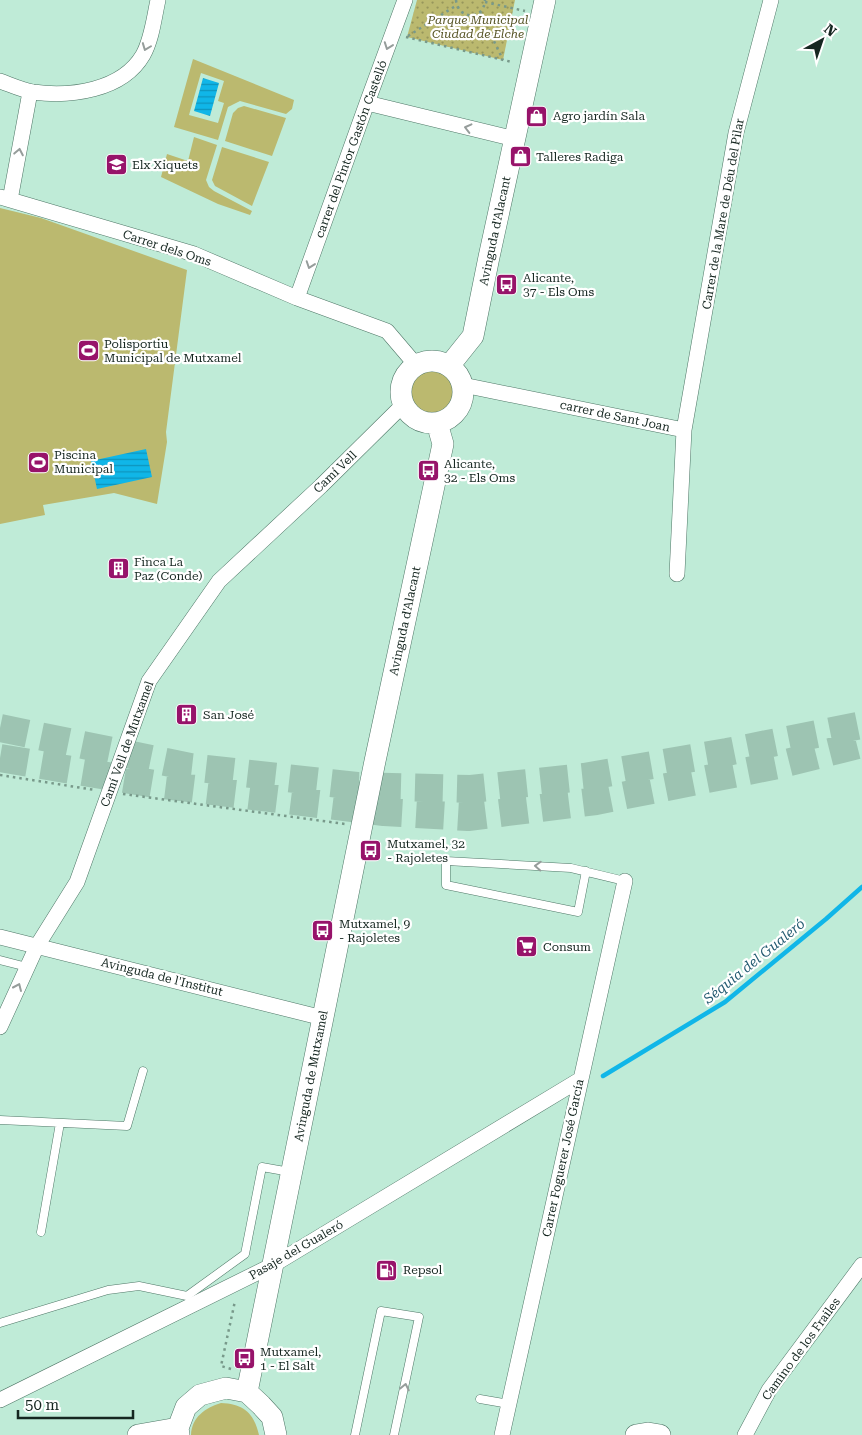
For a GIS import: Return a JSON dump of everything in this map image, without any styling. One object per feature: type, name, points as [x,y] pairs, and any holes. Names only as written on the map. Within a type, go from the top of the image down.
[{"type":"street","points":[[0,81],[30,92],[51,94],[88,91],[106,85],[132,69],[142,56],[148,45],[158,0]]},
{"type":"street","name":"carrer del Pintor Gastón Castelló","points":[[297,298],[366,103],[399,35],[404,0]]},
{"type":"street","name":"Avinguda d'Alacant","points":[[449,366],[473,336],[545,0]]},
{"type":"street","name":"Carrer de la Mare de Déu del Pilar","points":[[684,430],[736,133],[771,0]]},
{"type":"street","points":[[5,198],[30,92]]},
{"type":"street","points":[[366,103],[515,139]]},
{"type":"street","name":"Carrer dels Oms","points":[[5,198],[194,254],[297,298],[387,331],[416,365]]},
{"type":"street","points":[[424,362],[441,362],[449,366],[456,372],[463,385],[463,398],[460,407],[454,415],[437,423],[417,420],[403,406],[400,396],[404,378],[409,370],[424,362]]},
{"type":"street","name":"carrer de Sant Joan","points":[[463,385],[684,430],[677,574]]},
{"type":"street","name":"Camí Vell","points":[[266,537],[403,406]]},
{"type":"street","name":"Avinguda d'Alacant","points":[[375,760],[443,444],[437,423]]},
{"type":"street","name":"Camí Vell de Mutxamel","points":[[0,1027],[37,946],[77,882],[149,680],[219,581],[266,537]]},
{"type":"street","name":"Avinguda de Mutxamel","points":[[247,1392],[375,760]]},
{"type":"street","name":"Carrer Foguerer José García","points":[[502,1435],[624,881]]},
{"type":"street","name":"Avinguda de l'Institut","points":[[0,936],[323,1018]]},
{"type":"street","name":"Pasaje del Gualeró","points":[[0,1400],[273,1265],[581,1079]]},
{"type":"street","name":"Camino de los Frailes","points":[[745,1435],[769,1390],[862,1266]]},
{"type":"street","points":[[138,1435],[178,1431],[186,1408],[200,1395],[226,1388],[247,1392],[261,1405],[272,1418],[276,1435]]},
{"type":"street","points":[[636,1435],[648,1433],[660,1435]]},
{"type":"lane","points":[[586,871],[578,912],[446,885],[446,861],[571,868],[586,871],[624,881]]},
{"type":"lane","points":[[0,960],[27,967]]},
{"type":"lane","points":[[0,1120],[127,1126],[143,1071]]},
{"type":"lane","points":[[41,1232],[60,1123]]},
{"type":"lane","points":[[0,1323],[108,1290],[138,1286],[187,1296],[245,1254],[262,1167],[292,1172]]},
{"type":"lane","points":[[355,1435],[381,1311],[419,1317],[394,1435]]},
{"type":"lane","points":[[480,1399],[509,1404]]},
{"type":"path","points":[[456,0],[462,13],[466,15],[476,15],[483,9],[485,1],[514,8]]},
{"type":"path","points":[[399,35],[457,5]]},
{"type":"path","points":[[399,35],[502,60],[480,12]]},
{"type":"path","points":[[0,775],[109,792],[362,826]]},
{"type":"green space","name":"Parque Municipal Ciudad de Elche","points":[[417,0],[515,0],[503,60],[407,37]]},
{"type":"green space","points":[[193,59],[294,100],[292,109],[286,114],[240,101],[228,107],[218,140],[174,127]],"holes":[[[201,73],[224,81],[218,101],[224,103],[218,123],[189,115]]]},
{"type":"green space","points":[[244,106],[286,118],[272,156],[225,141],[233,113],[238,108]]},
{"type":"green space","points":[[194,137],[217,145],[206,180],[209,187],[252,211],[250,215],[218,204],[161,177],[167,154],[188,161]]},
{"type":"green space","points":[[222,147],[269,162],[252,206],[215,186],[212,180]]},
{"type":"green space","name":"Polisportiu Municipal de Mutxamel","points":[[0,208],[41,218],[187,270],[166,432],[167,442],[157,504],[114,493],[43,505],[45,515],[0,524]]},
{"type":"green space","points":[[427,368],[437,368],[446,372],[452,378],[455,383],[455,401],[446,412],[437,416],[427,416],[418,412],[412,406],[408,397],[408,387],[412,378],[418,372]]},
{"type":"green space","points":[[221,1403],[236,1405],[247,1411],[257,1427],[259,1435],[191,1435],[194,1423],[200,1414]]},
{"type":"water","points":[[203,78],[219,83],[210,116],[194,111]]},
{"type":"water","points":[[146,449],[152,477],[97,489],[91,461]]},
{"type":"waterway","name":"Séquia del Gualeró","points":[[603,1076],[725,1002],[862,887]]},
{"type":"tunnel","points":[[0,728],[190,767],[357,786],[471,789],[584,777],[727,752],[862,725]]},
{"type":"tunnel","points":[[0,758],[155,784],[384,812],[468,817],[596,801],[778,765],[862,744]]},
{"type":"place","name":"Agro jardín Sala","points":[[537,116]]},
{"type":"place","name":"Talleres Radiga","points":[[520,157]]},
{"type":"place","name":"Elx Xiquets","points":[[116,165]]},
{"type":"place","name":"Alicante, 37 - Els Oms","points":[[507,285]]},
{"type":"place","name":"Polisportiu Municipal de Mutxamel","points":[[88,351]]},
{"type":"place","name":"Piscina Municipal","points":[[38,462]]},
{"type":"place","name":"Alicante, 32 - Els Oms","points":[[428,471]]},
{"type":"place","name":"Finca La Paz (Conde)","points":[[118,569]]},
{"type":"place","name":"San José","points":[[187,715]]},
{"type":"place","name":"Mutxamel, 32 - Rajoletes","points":[[371,851]]},
{"type":"place","name":"Mutxamel, 9 - Rajoletes","points":[[323,931]]},
{"type":"place","name":"Consum","points":[[527,947]]},
{"type":"place","name":"Repsol","points":[[387,1270]]},
{"type":"place","name":"Mutxamel, 1 - El Salt","points":[[244,1359]]}]
